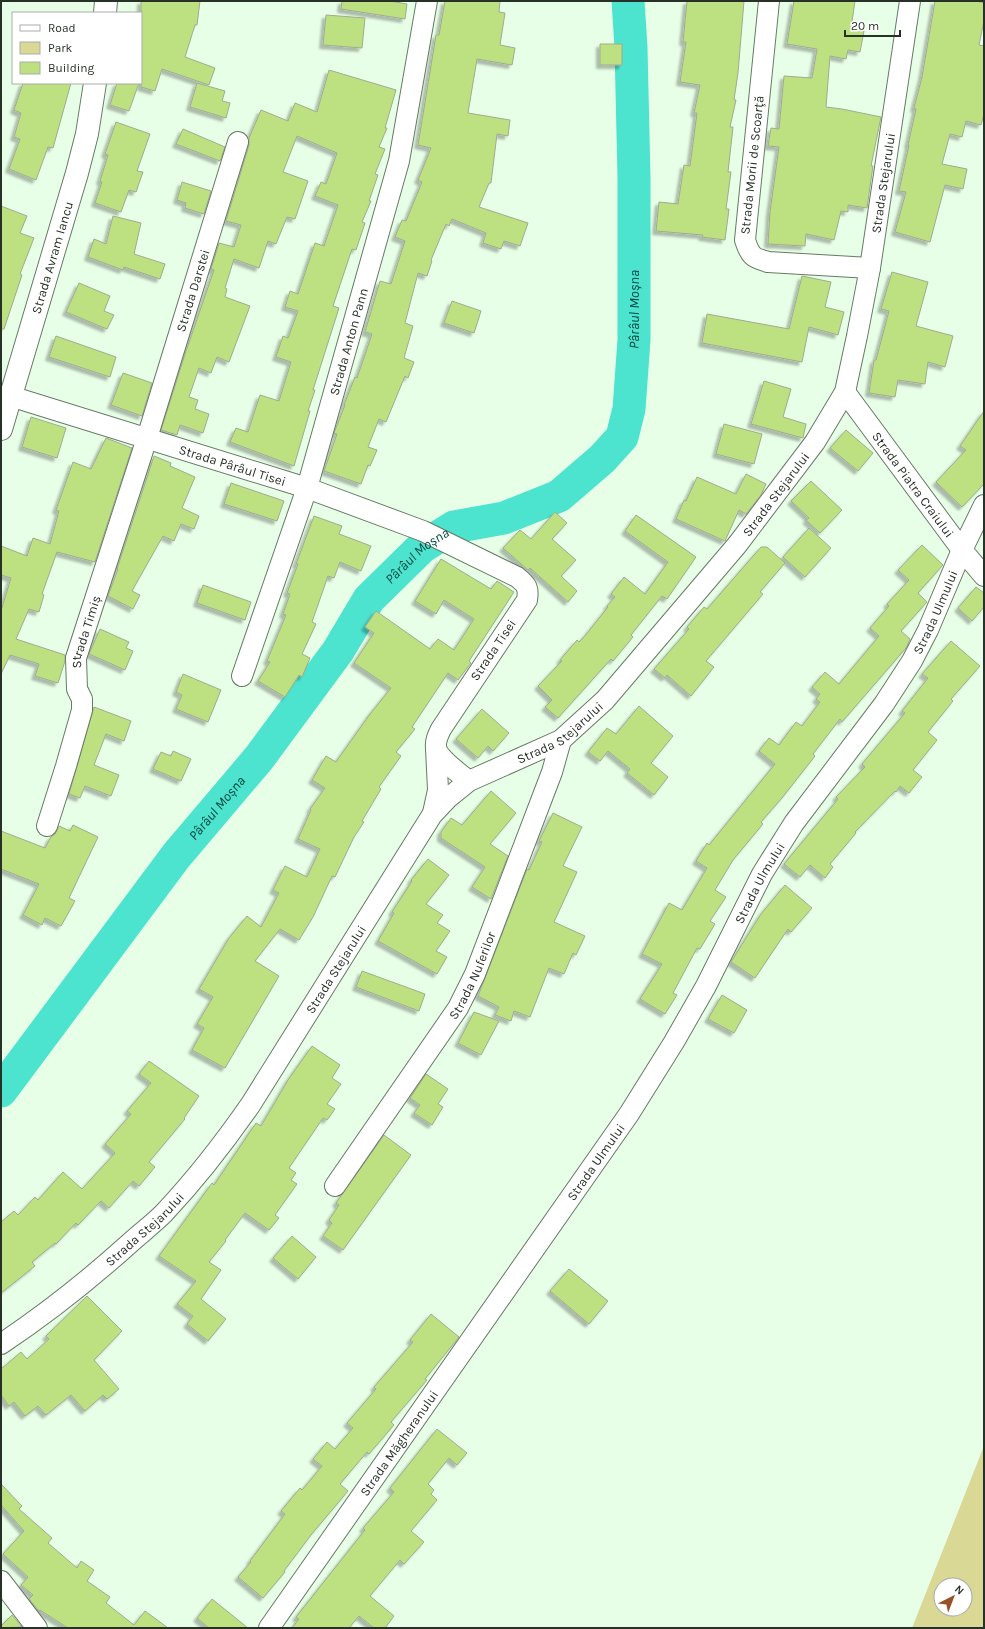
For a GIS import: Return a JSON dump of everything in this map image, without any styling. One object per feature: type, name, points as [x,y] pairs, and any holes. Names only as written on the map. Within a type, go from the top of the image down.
[{"type":"main road","points":[[104,12],[106,1]]},
{"type":"main road","name":"Strada Avram Iancu","points":[[1,429],[77,173],[87,134],[95,84]]},
{"type":"street","name":"Strada Anton Pann","points":[[242,676],[307,488],[399,161],[427,1]]},
{"type":"street","name":"Strada Morii de Scoarţă","points":[[769,1],[745,240],[748,249],[755,258],[768,262],[870,268]]},
{"type":"street","name":"Strada Stejarului","points":[[1,1344],[28,1326],[97,1273],[163,1214],[222,1146],[251,1104],[432,815],[448,798],[469,782],[561,740],[605,700],[737,545],[814,442],[844,392],[858,336],[870,268],[910,1]]},
{"type":"street","name":"Strada Darstei","points":[[147,438],[238,142]]},
{"type":"street","name":"Strada Piatra Craiului","points":[[844,392],[962,550],[984,576]]},
{"type":"street","name":"Strada Pârâul Tisei","points":[[10,396],[307,488],[423,531],[452,544]]},
{"type":"street","name":"Strada Timiș","points":[[47,826],[82,710],[82,699],[76,689],[76,658],[147,438]]},
{"type":"street","name":"Strada Ulmului","points":[[528,1257],[629,1114],[674,1042],[706,986],[762,874],[794,823],[884,704],[912,661],[928,630],[962,550],[984,505]]},
{"type":"street","name":"Strada Tisei","points":[[432,815],[438,790],[436,748],[437,739],[441,729],[527,600],[528,592],[527,585],[517,577],[452,544]]},
{"type":"street","name":"Strada Nuferilor","points":[[335,1186],[458,1008],[475,974],[552,772],[561,740]]},
{"type":"street","points":[[436,748],[441,757],[469,782]]},
{"type":"street","name":"Strada Măgheranului","points":[[269,1628],[528,1257]]},
{"type":"street","points":[[1,1581],[37,1628]]},
{"type":"green space","points":[[984,1446],[984,1628],[912,1628]]},
{"type":"building","points":[[141,1],[200,1],[197,25],[195,25],[185,57],[215,68],[209,85],[162,69],[155,91],[141,87]]},
{"type":"building","points":[[342,1],[390,1],[407,4],[405,19],[341,9]]},
{"type":"building","points":[[445,1],[500,1],[499,12],[505,13],[500,45],[515,48],[512,65],[477,59],[468,113],[510,120],[508,136],[497,134],[491,183],[489,183],[479,207],[528,223],[520,246],[504,241],[501,249],[483,243],[486,233],[452,219],[449,226],[446,224],[431,260],[432,261],[427,276],[418,273],[405,323],[413,326],[404,358],[414,362],[408,378],[405,376],[386,422],[379,419],[368,447],[377,450],[370,466],[368,465],[361,484],[324,471],[337,434],[334,433],[355,377],[357,378],[372,334],[365,332],[380,281],[391,284],[405,241],[395,237],[402,220],[406,221],[422,182],[418,180],[431,148],[418,145],[436,35],[439,35]]},
{"type":"building","points":[[687,1],[744,1],[738,73],[734,100],[736,100],[730,127],[733,127],[728,172],[731,172],[726,209],[729,209],[725,240],[702,237],[703,235],[656,231],[659,202],[678,204],[684,165],[690,166],[697,113],[694,113],[700,85],[680,82],[686,42],[683,42]]},
{"type":"building","points":[[794,1],[855,1],[851,29],[864,31],[860,52],[848,50],[846,59],[830,56],[826,107],[881,117],[871,166],[873,166],[867,208],[848,205],[848,212],[841,211],[834,240],[806,234],[805,246],[768,244],[770,212],[779,147],[768,146],[771,128],[779,129],[784,76],[812,78],[817,49],[787,44]]},
{"type":"building","points":[[935,1],[976,1],[984,3],[984,21],[979,45],[984,46],[984,114],[981,125],[966,121],[962,137],[950,134],[942,164],[967,169],[963,189],[945,185],[930,242],[895,232],[906,192],[899,191],[916,109],[914,108],[922,77]]},
{"type":"building","points":[[326,15],[365,18],[362,48],[323,45]]},
{"type":"building","points":[[600,44],[622,44],[622,65],[600,65]]},
{"type":"building","points":[[329,70],[396,90],[385,128],[387,128],[379,147],[385,149],[375,174],[378,175],[369,201],[371,201],[362,222],[365,223],[356,250],[352,249],[333,306],[339,308],[313,390],[315,390],[308,411],[310,411],[294,466],[230,442],[236,428],[248,432],[260,395],[279,401],[291,362],[276,357],[283,336],[288,338],[298,311],[285,307],[290,291],[298,294],[315,243],[324,246],[338,205],[315,196],[321,182],[326,184],[337,153],[297,136],[283,172],[308,181],[295,219],[287,217],[276,244],[268,241],[259,268],[234,259],[225,288],[227,289],[225,297],[250,306],[229,362],[217,357],[211,373],[199,368],[189,397],[198,400],[195,409],[209,414],[203,433],[180,425],[177,435],[161,430],[214,270],[211,269],[219,243],[234,247],[241,225],[226,221],[249,145],[249,138],[261,110],[288,121],[295,103],[317,112]]},
{"type":"building","points":[[197,83],[225,91],[222,101],[230,103],[226,118],[190,107]]},
{"type":"building","points":[[23,84],[71,84],[53,148],[48,147],[36,180],[9,169],[20,139],[14,137],[21,113],[14,110]]},
{"type":"building","points":[[117,84],[139,84],[129,111],[110,105]]},
{"type":"building","points":[[116,122],[150,134],[137,171],[143,172],[136,192],[129,190],[121,212],[95,203],[102,182],[100,181],[108,155],[105,154]]},
{"type":"building","points":[[183,129],[225,147],[220,161],[176,144]]},
{"type":"building","points":[[182,182],[211,191],[204,214],[185,208],[186,203],[177,200]]},
{"type":"building","points":[[1,206],[27,216],[20,233],[34,238],[20,274],[22,275],[4,329],[1,329]]},
{"type":"building","points":[[113,216],[141,223],[134,254],[165,264],[160,279],[124,267],[123,270],[88,257],[94,239],[106,244]]},
{"type":"building","points":[[892,272],[928,282],[916,326],[953,336],[945,367],[928,362],[925,384],[898,380],[895,397],[869,393],[874,360],[876,360],[889,311],[881,309]]},
{"type":"building","points":[[802,276],[831,282],[825,307],[844,312],[838,335],[809,327],[802,362],[702,343],[707,314],[789,329]]},
{"type":"building","points":[[79,283],[110,296],[104,311],[114,315],[107,329],[66,312]]},
{"type":"building","points":[[452,301],[481,311],[474,333],[444,323]]},
{"type":"building","points":[[56,336],[116,357],[110,377],[49,357]]},
{"type":"building","points":[[123,373],[152,383],[142,416],[111,405]]},
{"type":"building","points":[[764,381],[791,389],[783,417],[806,424],[803,438],[751,424]]},
{"type":"building","points":[[984,411],[984,484],[962,507],[936,482],[966,450],[960,446]]},
{"type":"building","points":[[31,417],[66,428],[57,458],[22,447]]},
{"type":"building","points":[[724,424],[762,434],[754,464],[716,454]]},
{"type":"building","points":[[846,430],[873,453],[858,471],[830,448]]},
{"type":"building","points":[[106,438],[132,448],[95,562],[57,552],[42,594],[44,595],[39,612],[29,609],[16,639],[65,655],[65,661],[58,683],[35,676],[39,664],[10,655],[1,674],[1,611],[11,578],[1,575],[1,546],[27,556],[33,538],[50,544],[59,511],[56,510],[73,462],[91,469]]},
{"type":"building","points":[[154,456],[171,463],[170,466],[195,477],[182,508],[199,516],[194,529],[181,524],[174,541],[163,536],[132,591],[140,595],[133,609],[108,596]]},
{"type":"building","points":[[746,474],[766,484],[761,495],[746,514],[739,510],[725,541],[676,519],[684,500],[686,501],[697,477],[736,494]]},
{"type":"building","points":[[811,481],[842,510],[820,533],[806,520],[809,518],[791,501]]},
{"type":"building","points":[[231,483],[284,501],[277,521],[224,504]]},
{"type":"building","points":[[555,512],[567,523],[552,539],[576,560],[561,576],[577,591],[568,602],[530,568],[528,570],[503,548],[520,530],[531,539]]},
{"type":"building","points":[[636,515],[696,557],[667,599],[662,596],[631,635],[633,637],[613,661],[611,659],[558,718],[545,707],[552,700],[538,686],[562,661],[560,660],[577,640],[579,642],[584,637],[608,607],[607,606],[615,597],[611,594],[624,577],[645,594],[668,562],[625,531]]},
{"type":"building","points":[[314,516],[342,526],[339,534],[371,546],[361,571],[340,562],[334,578],[328,576],[312,622],[316,624],[302,654],[310,658],[302,677],[299,675],[285,697],[258,681],[270,662],[267,661],[286,615],[283,614],[290,594],[287,593]]},
{"type":"building","points":[[809,528],[831,548],[805,577],[783,557]]},
{"type":"building","points":[[922,545],[943,565],[918,593],[927,602],[901,631],[910,639],[906,648],[842,722],[840,719],[813,754],[815,756],[761,822],[763,824],[733,860],[715,890],[726,897],[710,921],[715,924],[700,949],[697,948],[673,993],[677,995],[665,1014],[640,999],[662,964],[642,954],[669,903],[682,910],[707,868],[696,861],[707,843],[709,845],[775,764],[759,751],[769,738],[779,745],[796,722],[802,726],[820,702],[816,699],[820,694],[812,687],[825,672],[839,684],[879,636],[870,628],[889,606],[887,604],[909,580],[898,570]]},
{"type":"building","points":[[761,547],[767,547],[785,563],[760,592],[763,594],[706,661],[714,667],[691,696],[667,675],[665,678],[654,669],[689,629],[687,627],[704,607],[707,609]]},
{"type":"building","points":[[441,559],[491,589],[497,581],[514,592],[469,661],[471,663],[458,680],[448,673],[412,727],[415,729],[396,752],[401,756],[379,787],[381,789],[362,821],[364,822],[354,837],[335,877],[332,876],[313,917],[299,940],[280,929],[255,961],[279,976],[225,1068],[192,1050],[204,1028],[197,1024],[213,997],[199,989],[229,938],[247,916],[261,927],[279,893],[273,890],[285,866],[307,877],[320,849],[298,839],[311,810],[310,809],[325,788],[312,780],[326,756],[336,762],[370,714],[391,688],[354,663],[374,633],[365,627],[376,611],[430,649],[438,639],[454,650],[474,619],[444,600],[436,614],[415,601]]},
{"type":"building","points":[[203,585],[251,602],[245,620],[197,603]]},
{"type":"building","points":[[976,587],[984,593],[984,607],[972,621],[958,608]]},
{"type":"building","points":[[100,629],[129,642],[126,648],[133,651],[125,670],[89,654]]},
{"type":"building","points":[[951,641],[980,666],[951,699],[953,701],[928,732],[937,740],[913,770],[922,777],[909,793],[900,786],[896,792],[895,791],[855,832],[856,833],[830,864],[833,867],[825,878],[810,865],[800,877],[784,864],[838,799],[836,797],[865,767],[862,764],[905,713],[902,711],[928,678],[922,674]]},
{"type":"building","points":[[183,674],[221,690],[208,722],[176,709],[182,695],[176,692]]},
{"type":"building","points":[[639,706],[673,736],[651,763],[668,777],[654,795],[627,773],[630,769],[608,751],[600,761],[588,752],[607,728],[616,734]]},
{"type":"building","points":[[94,707],[131,721],[124,741],[106,734],[94,765],[119,775],[111,796],[85,786],[80,798],[69,794]]},
{"type":"building","points":[[482,709],[509,733],[493,751],[488,746],[478,758],[456,739]]},
{"type":"building","points":[[173,751],[191,759],[181,781],[153,769],[161,752],[171,756]]},
{"type":"building","points":[[491,791],[516,813],[490,844],[508,856],[491,899],[472,887],[485,867],[441,838],[441,832],[451,818],[462,825]]},
{"type":"building","points":[[553,813],[582,827],[563,866],[577,872],[554,922],[585,936],[576,955],[573,953],[564,974],[549,968],[530,1017],[514,1011],[511,1021],[495,1015],[499,1007],[478,996],[527,869],[529,870],[542,842],[539,841]]},
{"type":"building","points":[[73,825],[98,837],[69,898],[75,901],[61,926],[45,918],[42,925],[23,915],[39,884],[1,869],[1,831],[45,848],[59,826],[70,831]]},
{"type":"building","points":[[428,859],[449,875],[426,904],[443,915],[437,923],[450,931],[436,951],[447,957],[437,974],[378,941],[394,913],[392,912],[412,881],[411,880]]},
{"type":"building","points":[[785,885],[812,908],[791,932],[788,929],[755,978],[731,962],[761,914]]},
{"type":"building","points":[[362,971],[425,994],[419,1011],[356,987]]},
{"type":"building","points":[[722,995],[747,1010],[734,1033],[708,1019]]},
{"type":"building","points":[[474,1012],[499,1021],[481,1055],[458,1043]]},
{"type":"building","points":[[312,1046],[340,1065],[332,1078],[341,1084],[327,1104],[335,1109],[327,1120],[323,1118],[289,1168],[296,1173],[291,1180],[297,1184],[275,1215],[279,1218],[269,1230],[245,1213],[225,1240],[226,1241],[209,1262],[221,1270],[201,1299],[226,1319],[208,1341],[187,1324],[193,1316],[177,1304],[196,1281],[159,1256],[212,1183],[214,1185],[256,1123],[261,1126],[288,1080]]},
{"type":"building","points":[[149,1061],[199,1096],[184,1118],[185,1119],[149,1162],[155,1167],[139,1186],[133,1181],[109,1208],[101,1201],[78,1225],[76,1223],[56,1244],[55,1243],[32,1262],[35,1266],[1,1293],[1,1222],[14,1211],[18,1215],[35,1197],[38,1200],[63,1172],[82,1189],[115,1153],[105,1144],[131,1114],[127,1111],[151,1083],[139,1074]]},
{"type":"building","points":[[426,1074],[448,1089],[438,1104],[443,1107],[432,1125],[414,1113],[420,1105],[410,1098]]},
{"type":"building","points":[[384,1135],[411,1155],[343,1250],[323,1236],[332,1223],[329,1220],[339,1205],[336,1203]]},
{"type":"building","points":[[292,1236],[316,1257],[298,1279],[273,1258]]},
{"type":"building","points":[[569,1269],[608,1301],[589,1324],[550,1291]]},
{"type":"building","points":[[87,1296],[122,1331],[94,1360],[119,1389],[107,1399],[103,1395],[85,1411],[71,1395],[46,1415],[38,1406],[25,1416],[14,1402],[9,1406],[1,1395],[1,1369],[21,1352],[27,1359],[49,1339],[46,1336]]},
{"type":"building","points":[[431,1314],[459,1337],[425,1379],[427,1380],[391,1422],[394,1425],[369,1454],[367,1452],[340,1484],[348,1491],[311,1535],[284,1571],[285,1572],[263,1598],[238,1577],[251,1562],[250,1561],[285,1514],[281,1511],[300,1488],[302,1490],[322,1466],[313,1459],[327,1442],[335,1449],[353,1428],[347,1423],[376,1389],[374,1387],[413,1342],[410,1340]]},
{"type":"building","points":[[437,1429],[467,1453],[457,1465],[449,1458],[428,1484],[434,1490],[431,1494],[437,1500],[411,1531],[424,1542],[404,1564],[400,1560],[370,1596],[394,1616],[385,1628],[374,1628],[359,1616],[349,1628],[292,1628],[299,1619],[296,1617],[365,1530],[363,1528],[394,1492],[390,1488]]},
{"type":"building","points":[[1,1484],[22,1506],[19,1509],[52,1538],[48,1543],[77,1568],[81,1561],[94,1570],[87,1581],[110,1597],[106,1603],[134,1625],[145,1611],[168,1628],[68,1628],[40,1610],[39,1611],[29,1599],[33,1595],[21,1585],[28,1577],[3,1554],[24,1531],[1,1505]]},
{"type":"building","points":[[212,1599],[248,1628],[209,1628],[197,1618]]},
{"type":"building","points":[[12,1615],[22,1627],[1,1628],[1,1626]]},
{"type":"waterway","name":"Pârâul Moșna","points":[[1,1091],[176,856],[259,758],[338,651],[369,599],[422,547],[454,527],[504,518],[559,496],[602,459],[622,437],[629,409],[634,340],[634,178],[631,47],[628,1]]}]
